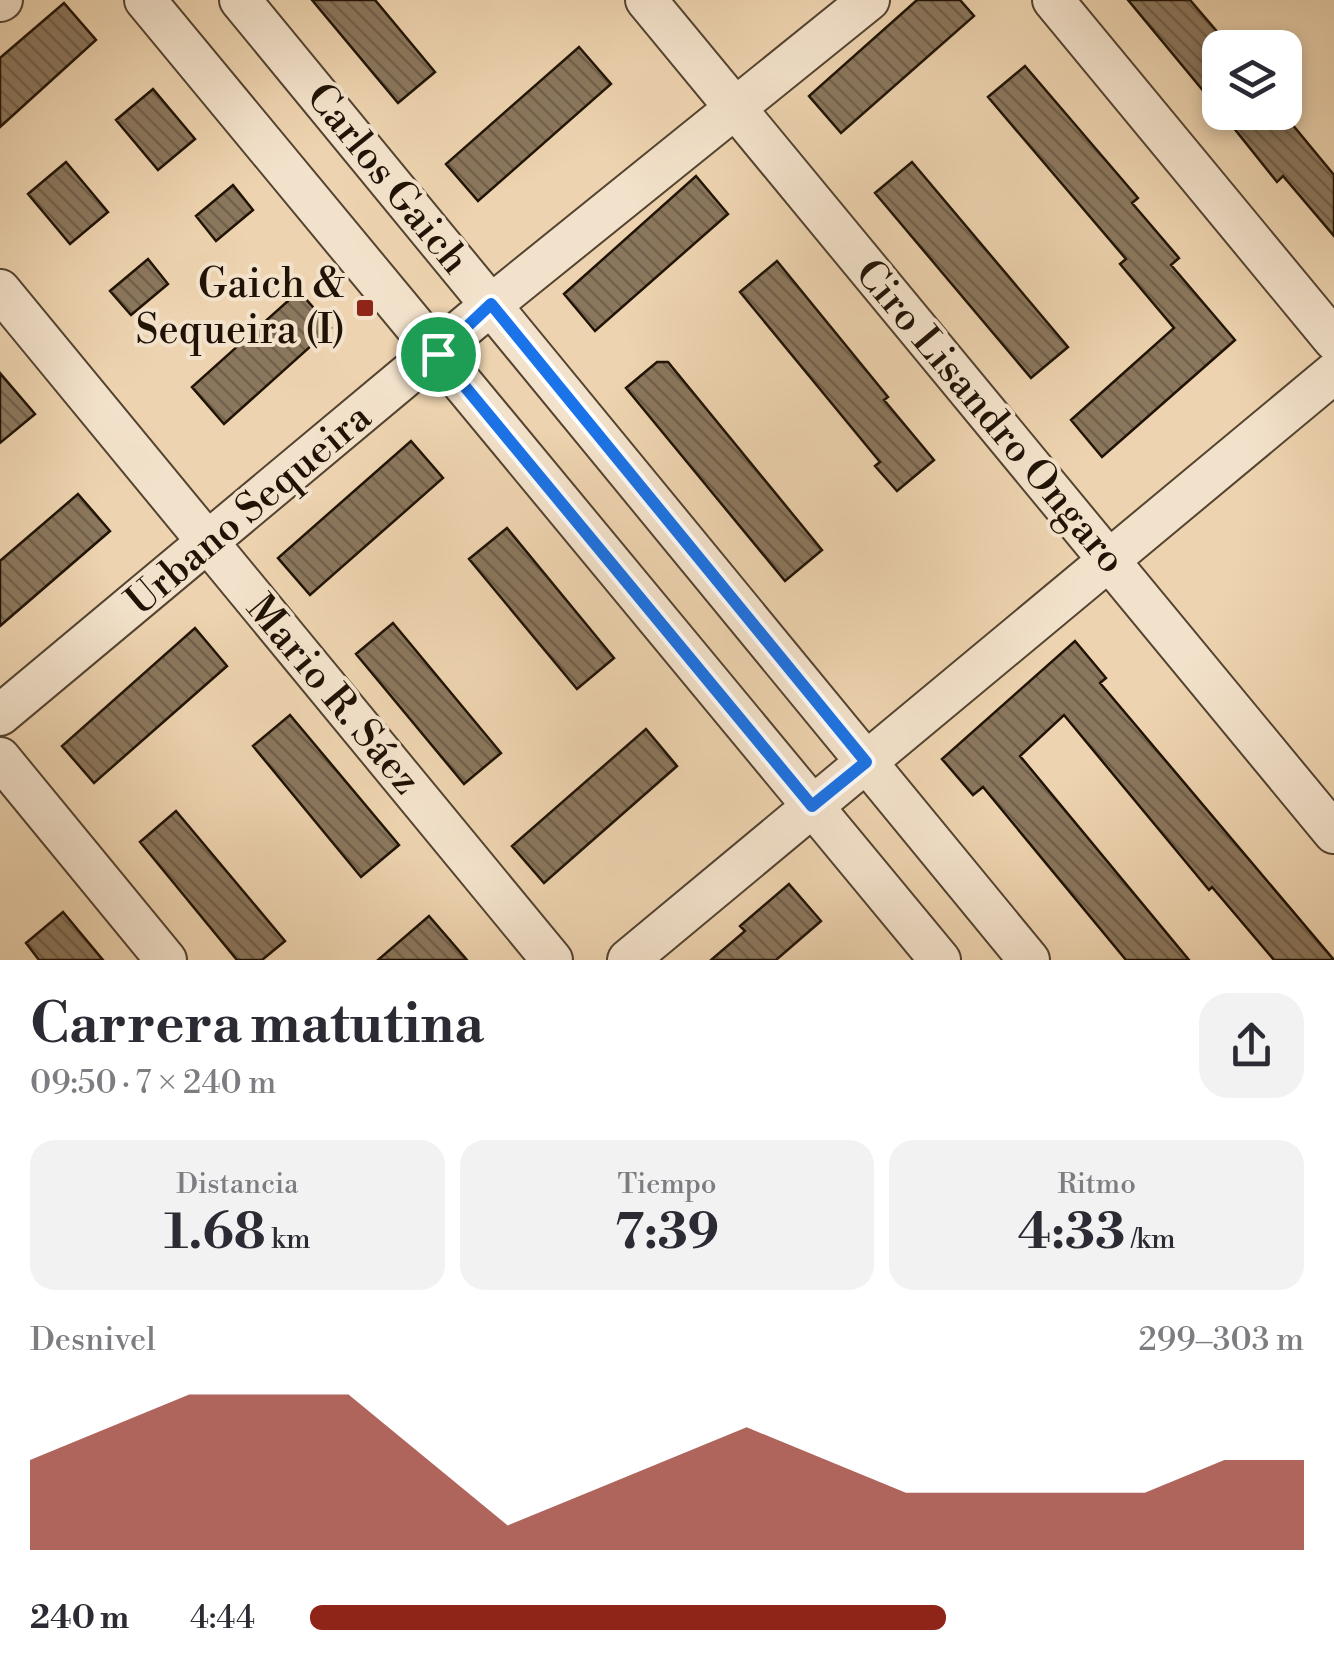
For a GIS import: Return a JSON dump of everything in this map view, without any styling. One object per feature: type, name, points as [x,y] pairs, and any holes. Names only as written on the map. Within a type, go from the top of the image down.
[{"type":"street","name":"Carlos Gaich","points":[[145,0],[940,960]]},
{"type":"street","name":"Carlos Gaich","points":[[240,0],[1030,960]]},
{"type":"street","name":"Ciro Lisandro Ongaro","points":[[646,0],[1334,833]]},
{"type":"street","name":"Urbano Sequeira","points":[[0,716],[438,354],[491,304],[870,0]]},
{"type":"street","points":[[1053,0],[1334,340]]},
{"type":"street","name":"Mario R. Sáez","points":[[0,290],[552,960]]},
{"type":"street","points":[[628,960],[1334,373]]},
{"type":"street","points":[[0,758],[166,960]]},
{"type":"building","points":[[312,0],[375,0],[435,72],[398,103]]},
{"type":"building","points":[[917,0],[960,0],[974,16],[841,133],[809,96]]},
{"type":"building","points":[[1128,0],[1190,0],[1216,30],[1202,30],[1202,89]]},
{"type":"building","points":[[64,3],[96,40],[0,127],[0,58]]},
{"type":"building","points":[[579,47],[611,84],[478,201],[446,164]]},
{"type":"building","points":[[1025,66],[1138,198],[1132,203],[1179,258],[1171,265],[1235,340],[1102,457],[1071,420],[1174,328],[1120,264],[1126,259],[988,97]]},
{"type":"building","points":[[153,89],[195,139],[158,170],[116,120]]},
{"type":"building","points":[[1235,130],[1297,130],[1334,175],[1334,236],[1283,176],[1277,182]]},
{"type":"building","points":[[66,162],[108,212],[70,244],[28,194]]},
{"type":"building","points":[[912,162],[1068,347],[1031,378],[875,193]]},
{"type":"building","points":[[696,176],[728,214],[595,331],[564,294]]},
{"type":"building","points":[[233,185],[253,210],[216,241],[196,216]]},
{"type":"building","points":[[148,259],[168,284],[131,315],[110,291]]},
{"type":"building","points":[[777,261],[934,460],[897,491],[875,466],[880,462],[740,292]]},
{"type":"building","points":[[299,291],[331,328],[224,424],[192,387]]},
{"type":"building","points":[[657,362],[668,362],[822,550],[785,581],[626,388]]},
{"type":"building","points":[[0,373],[35,414],[0,443]]},
{"type":"building","points":[[411,441],[443,478],[310,595],[278,558]]},
{"type":"building","points":[[78,494],[110,531],[0,626],[0,561]]},
{"type":"building","points":[[507,528],[614,658],[577,689],[469,559]]},
{"type":"building","points":[[393,623],[501,753],[464,784],[356,654]]},
{"type":"building","points":[[195,628],[227,666],[94,783],[62,746]]},
{"type":"building","points":[[1075,641],[1106,678],[1100,683],[1334,960],[1274,960],[1212,887],[1209,890],[1064,715],[1020,756],[1189,960],[1126,960],[983,787],[973,795],[942,759]]},
{"type":"building","points":[[290,715],[399,845],[361,877],[253,746]]},
{"type":"building","points":[[646,729],[677,766],[544,883],[512,846]]},
{"type":"building","points":[[176,811],[285,941],[262,960],[237,960],[140,842]]},
{"type":"building","points":[[789,884],[821,921],[776,960],[711,960],[745,931],[740,926]]},
{"type":"building","points":[[63,912],[103,960],[39,960],[26,943]]},
{"type":"building","points":[[429,916],[467,960],[378,960]]},
{"type":"place","name":"Gaich & Sequeira (I)","points":[[365,308]]},
{"type":"route","points":[[491,304],[866,762],[812,806],[438,354],[491,304]]}]
